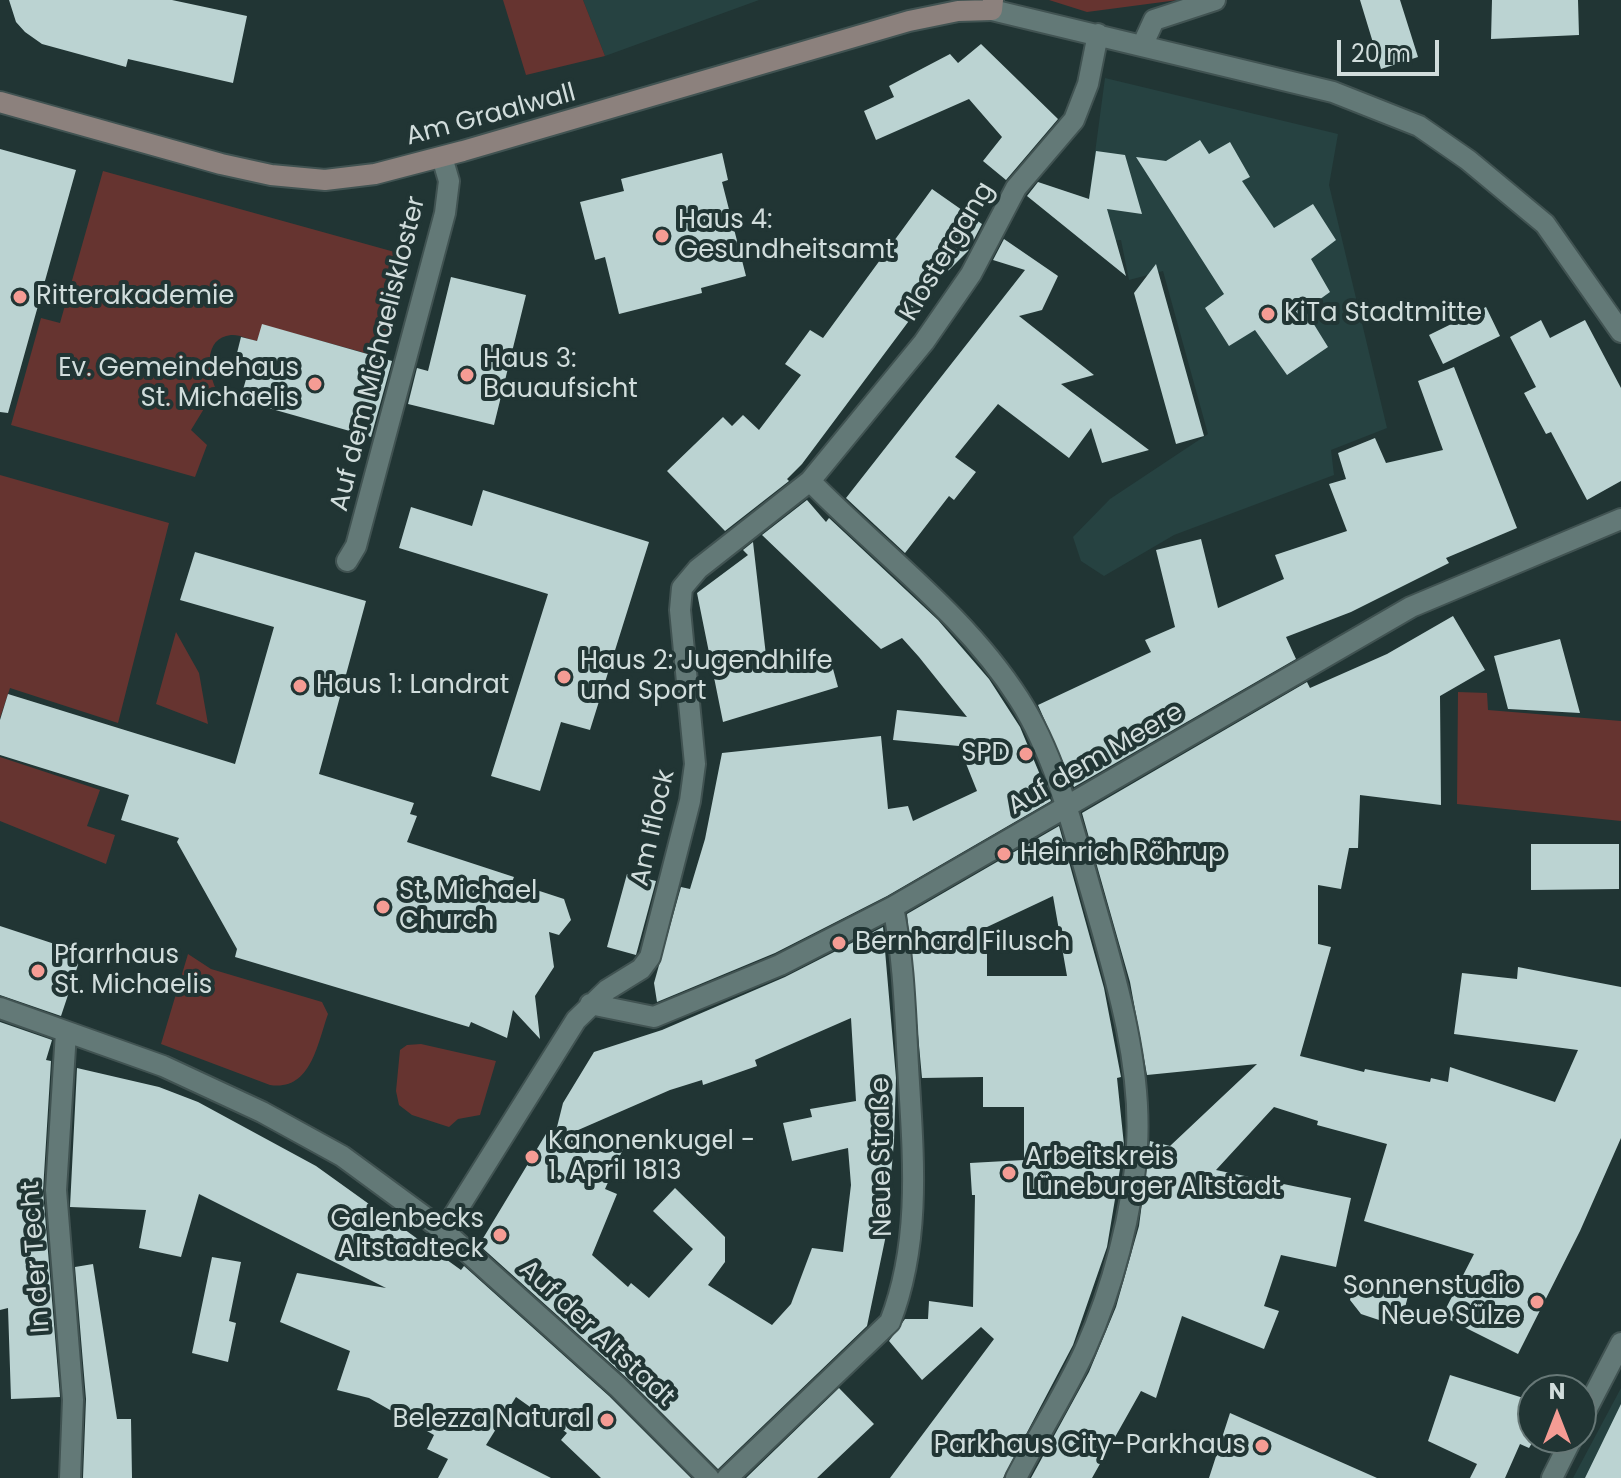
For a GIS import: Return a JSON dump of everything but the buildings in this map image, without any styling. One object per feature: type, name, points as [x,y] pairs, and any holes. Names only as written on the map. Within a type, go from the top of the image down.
[{"type":"main road","name":"Am Graalwall","points":[[0,102],[271,175],[325,180],[375,174],[442,157],[909,21],[993,5]]},
{"type":"street","points":[[1143,44],[1154,20],[1215,0]]},
{"type":"street","points":[[993,5],[1333,92],[1419,126],[1468,160],[1545,224],[1621,332]]},
{"type":"street","name":"Klostergang","points":[[810,481],[924,342],[971,274],[1016,188],[1074,120],[1088,84],[1098,34]]},
{"type":"street","name":"Auf dem Michaeliskloster","points":[[347,561],[356,546],[445,213],[449,181],[442,157]]},
{"type":"street","points":[[810,481],[960,624],[1019,699],[1066,807],[1123,1014],[1136,1095],[1137,1147],[1123,1232],[1105,1297],[1085,1351],[1016,1478]]},
{"type":"street","name":"Am Iflock","points":[[444,1231],[576,1020],[590,1004],[641,969],[650,957],[690,801],[695,753],[680,610],[682,588],[698,569],[810,481]]},
{"type":"street","name":"Auf dem Meere","points":[[590,1004],[654,1017],[780,965],[893,907],[1411,607],[1621,519]]},
{"type":"street","name":"Neue Straße","points":[[727,1478],[890,1322],[897,1306],[911,1242],[914,1180],[902,950],[893,907]]},
{"type":"street","name":"Auf der Altstadt","points":[[0,1008],[163,1066],[262,1112],[342,1156],[444,1231],[618,1387],[709,1478]]},
{"type":"street","name":"In der Techt","points":[[66,1032],[56,1190],[73,1400],[70,1478]]},
{"type":"street","points":[[1597,1389],[1621,1343]]},
{"type":"street","points":[[1552,1478],[1564,1454]]},
{"type":"shaded area","points":[[503,0],[583,0],[605,56],[526,75]]},
{"type":"shaded area","points":[[583,0],[759,0],[605,56]]},
{"type":"shaded area","points":[[1049,0],[1178,0],[1087,12]]},
{"type":"shaded area","name":"KiTa Stadtmitte","points":[[1105,78],[1338,134],[1329,185],[1387,428],[1331,450],[1334,475],[1174,535],[1104,576],[1081,561],[1073,537],[1110,499],[1208,434],[1163,271],[1129,280],[1121,240],[1083,243]]},
{"type":"shaded area","points":[[103,171],[409,256],[380,357],[263,325],[257,341],[234,335],[222,337],[216,342],[210,357],[216,389],[191,430],[207,445],[195,477],[11,425],[41,318],[60,323]]},
{"type":"shaded area","points":[[0,475],[169,523],[118,723],[10,688],[0,718]]},
{"type":"shaded area","points":[[176,632],[199,673],[208,724],[156,704]]},
{"type":"shaded area","points":[[1458,692],[1487,693],[1488,710],[1621,721],[1621,821],[1457,804]]},
{"type":"shaded area","points":[[0,757],[100,790],[87,826],[115,835],[106,864],[0,821]]},
{"type":"shaded area","points":[[188,954],[211,969],[322,1002],[328,1014],[316,1052],[295,1081],[270,1085],[161,1044]]},
{"type":"shaded area","points":[[421,1044],[496,1061],[480,1115],[458,1119],[449,1127],[412,1115],[399,1105],[396,1091],[400,1050],[407,1045]]},
{"type":"shaded area","points":[[1621,1388],[1621,1478],[1573,1478],[1586,1454],[1597,1454],[1597,1433]]},
{"type":"place","name":"Haus 4: Gesundheitsamt","points":[[662,236]]},
{"type":"place","name":"Ritterakademie","points":[[20,297]]},
{"type":"place","name":"KiTa Stadtmitte","points":[[1268,314]]},
{"type":"place","name":"Haus 3: Bauaufsicht","points":[[467,375]]},
{"type":"place","name":"Ev. Gemeindehaus St. Michaelis","points":[[315,384]]},
{"type":"place","name":"Haus 2: Jugendhilfe und Sport","points":[[564,677]]},
{"type":"place","name":"Haus 1: Landrat","points":[[300,686]]},
{"type":"place","name":"SPD","points":[[1026,754]]},
{"type":"place","name":"Heinrich Röhrup","points":[[1004,854]]},
{"type":"place","name":"St. Michael Church","points":[[383,907]]},
{"type":"place","name":"Bernhard Filusch","points":[[839,943]]},
{"type":"place","name":"Pfarrhaus St. Michaelis","points":[[38,971]]},
{"type":"place","name":"Kanonenkugel - 1. April 1813","points":[[532,1157]]},
{"type":"place","name":"Arbeitskreis Lüneburger Altstadt","points":[[1009,1173]]},
{"type":"place","name":"Galenbecks Altstadteck","points":[[500,1235]]},
{"type":"place","name":"Sonnenstudio Neue Sülze","points":[[1537,1302]]},
{"type":"place","name":"Belezza Natural","points":[[607,1420]]},
{"type":"place","name":"Parkhaus City-Parkhaus","points":[[1262,1446]]}]
